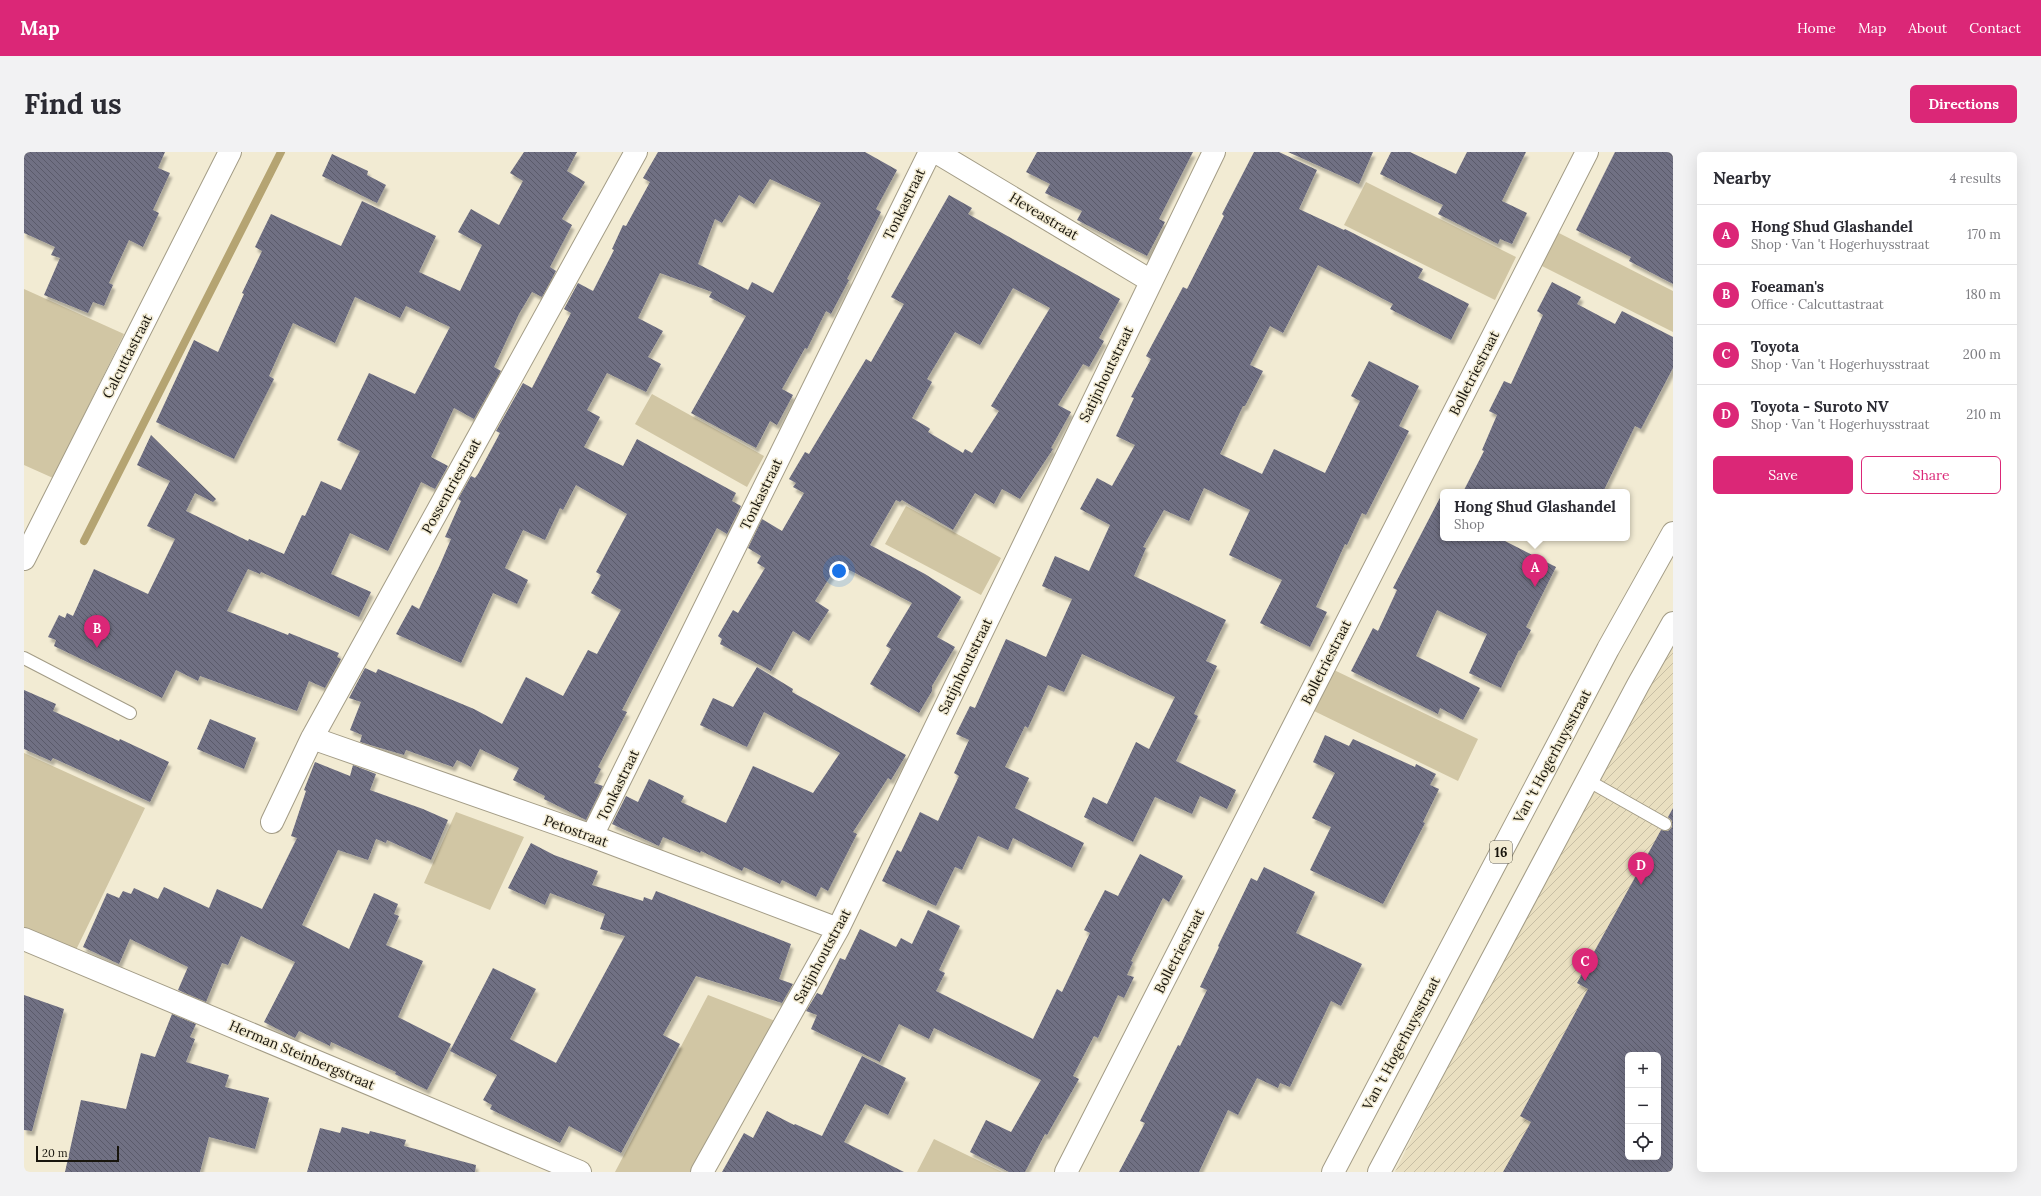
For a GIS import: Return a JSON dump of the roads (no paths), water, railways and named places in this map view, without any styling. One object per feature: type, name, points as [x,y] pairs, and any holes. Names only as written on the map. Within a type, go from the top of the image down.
[{"type":"street","name":"Calcuttastraat","points":[[24,559],[230,152]]},
{"type":"street","name":"Possentriestraat","points":[[272,822],[312,738],[636,152]]},
{"type":"street","name":"Tonkastraat","points":[[592,836],[930,152]]},
{"type":"street","name":"Heveastraat","points":[[936,152],[1151,281]]},
{"type":"street","name":"Satijnhoutstraat","points":[[702,1172],[838,929],[1214,152]]},
{"type":"street","name":"Bolletriestraat","points":[[1066,1172],[1587,152]]},
{"type":"street","name":"Van 't Hogerhuysstraat","points":[[1333,1172],[1608,649],[1673,533]]},
{"type":"street","points":[[1379,1172],[1587,780],[1673,623]]},
{"type":"street","name":"Petostraat","points":[[312,738],[592,836],[838,929]]},
{"type":"street","name":"Herman Steinbergstraat","points":[[24,939],[580,1172]]},
{"type":"lane","points":[[24,658],[130,713]]},
{"type":"lane","points":[[1587,780],[1664,824]]},
{"type":"waterway","points":[[84,541],[281,152]]},
{"type":"place","name":"Hong Shud Glashandel","points":[[1535,587]]},
{"type":"place","name":"Foeaman's","points":[[97,648]]},
{"type":"place","name":"Toyota - Suroto NV","points":[[1641,885]]},
{"type":"place","name":"Toyota","points":[[1585,981]]}]
